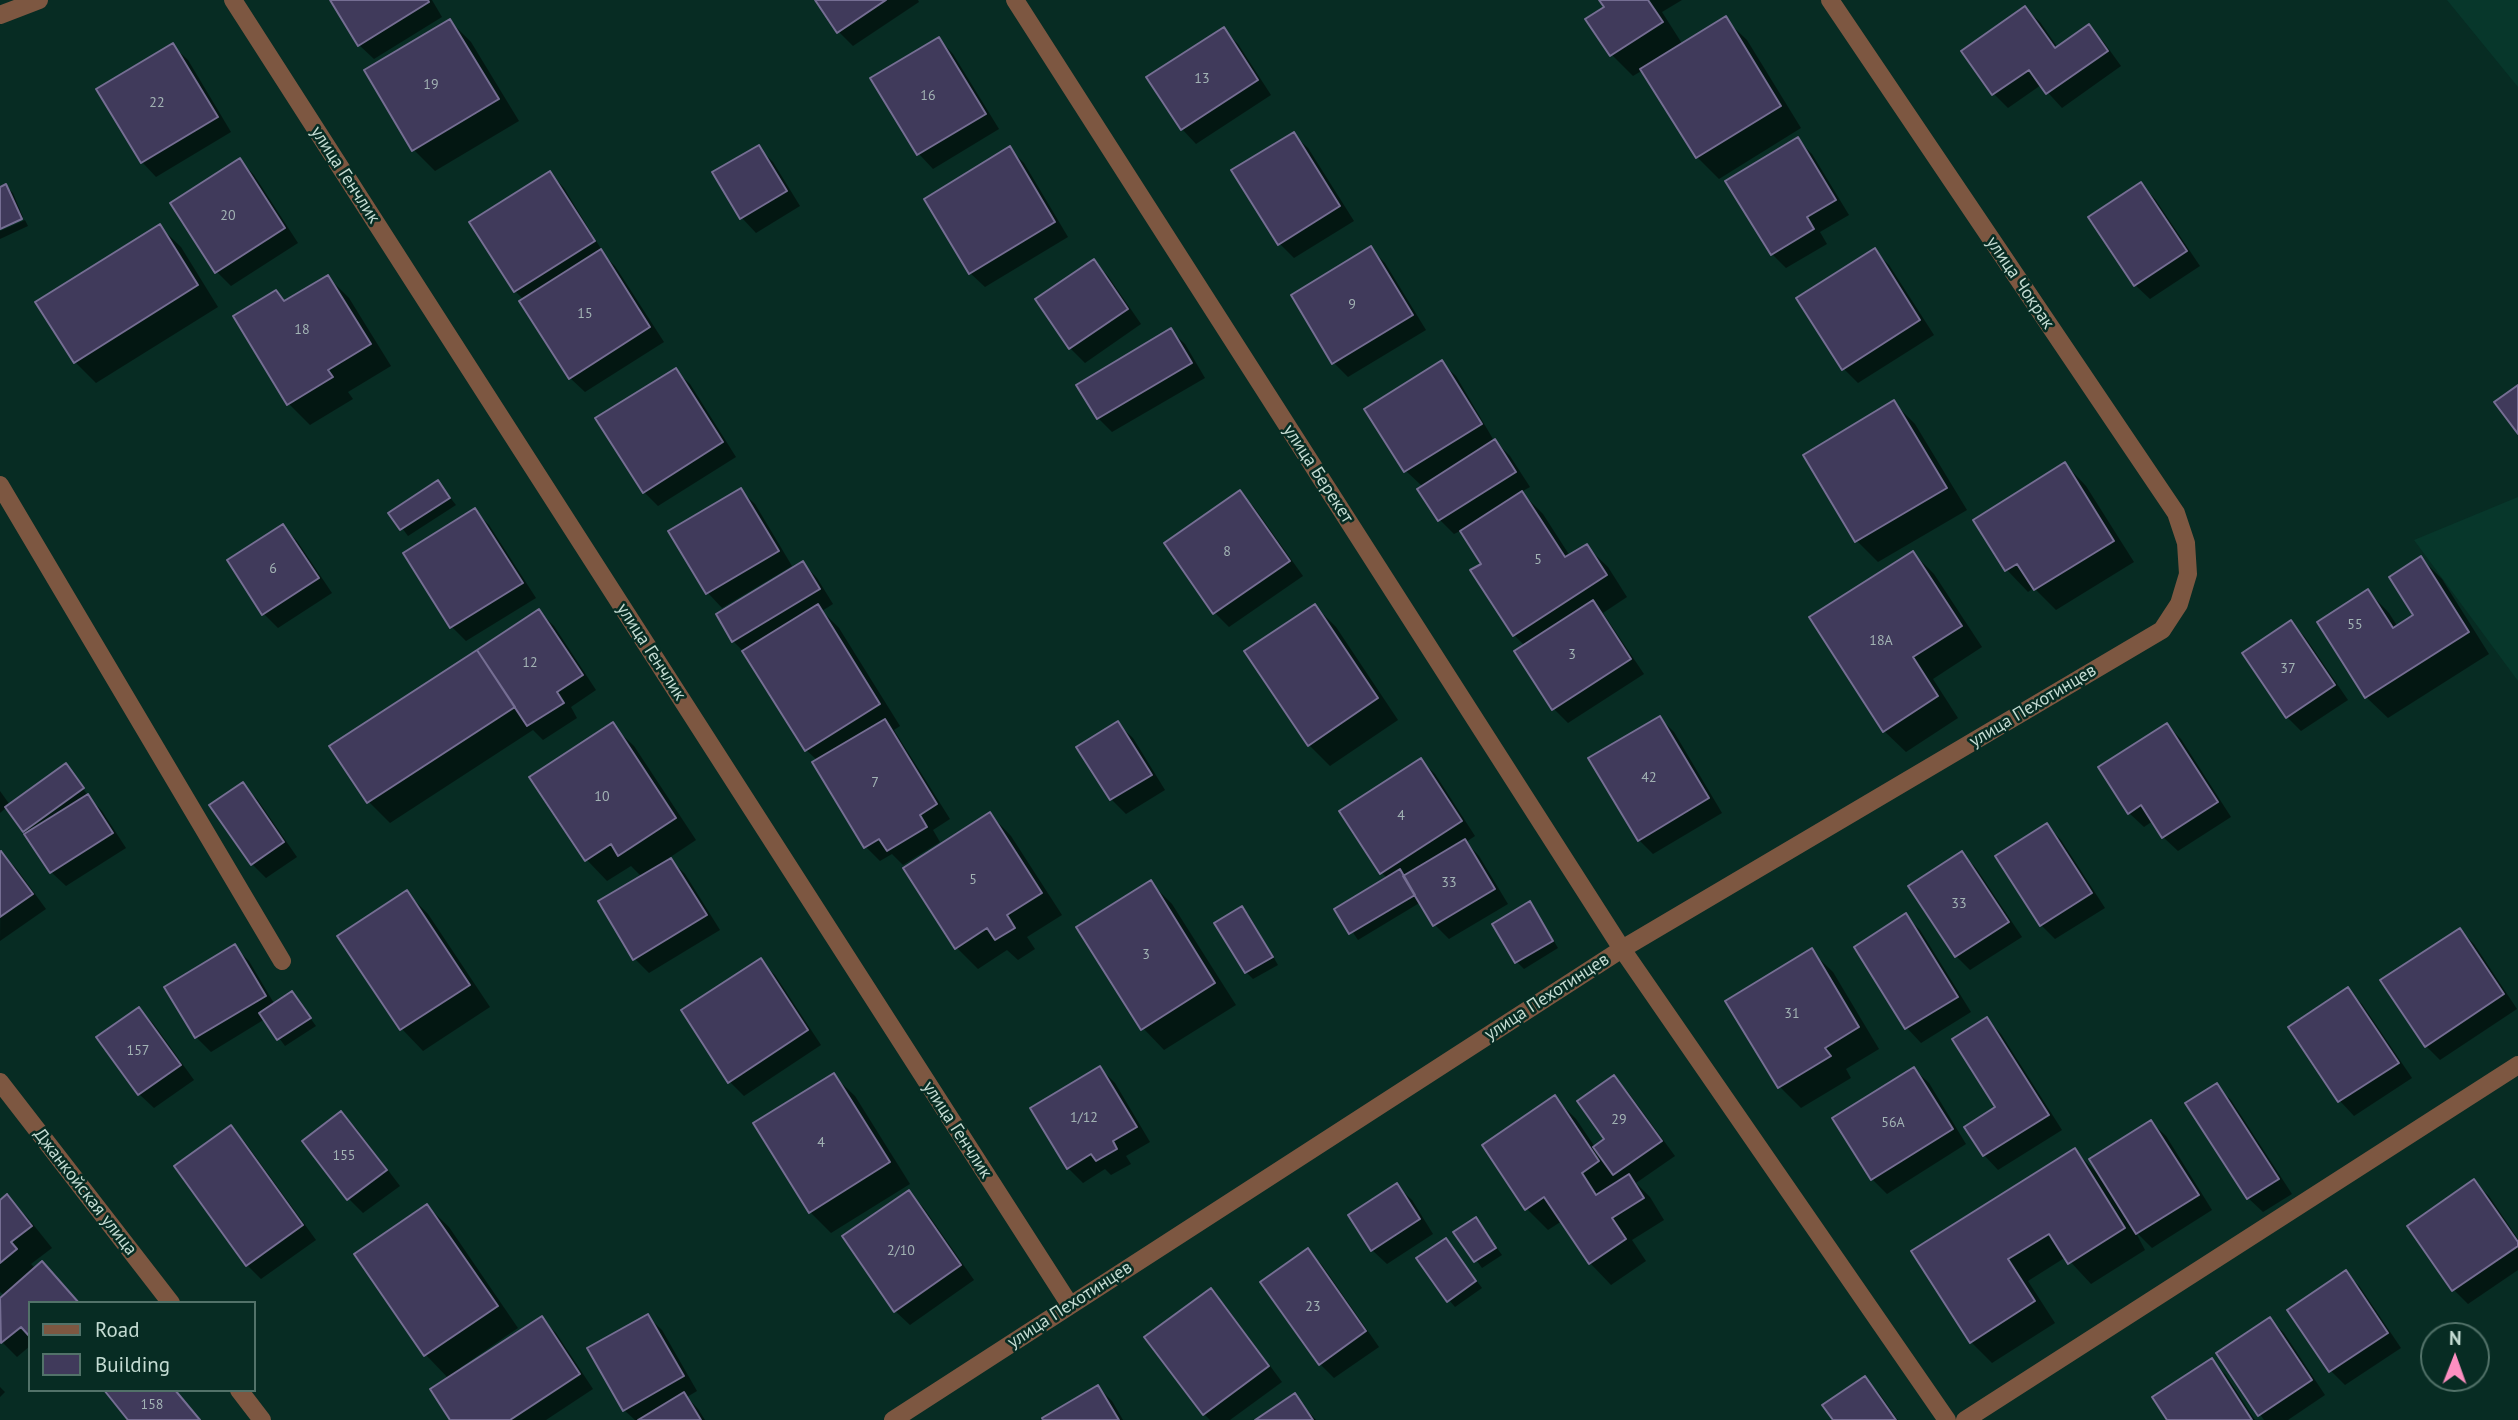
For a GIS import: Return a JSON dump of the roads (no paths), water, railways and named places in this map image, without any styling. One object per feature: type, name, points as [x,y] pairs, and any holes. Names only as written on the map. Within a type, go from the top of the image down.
[{"type":"street","points":[[0,15],[39,0]]},
{"type":"street","name":"улица Генчлик","points":[[233,0],[1070,1305]]},
{"type":"street","name":"улица Берекет","points":[[1015,0],[1622,949],[1947,1420]]},
{"type":"street","name":"улица Чокрак","points":[[1830,0],[2176,513],[2186,543],[2188,574]]},
{"type":"street","points":[[0,485],[282,961]]},
{"type":"street","name":"улица Пехотинцев","points":[[893,1420],[1622,949],[2162,630],[2179,604],[2188,574]]},
{"type":"street","points":[[1965,1420],[2518,1065]]},
{"type":"street","name":"Джанкойская улица","points":[[0,1082],[169,1301]]},
{"type":"street","points":[[241,1392],[262,1420]]}]
